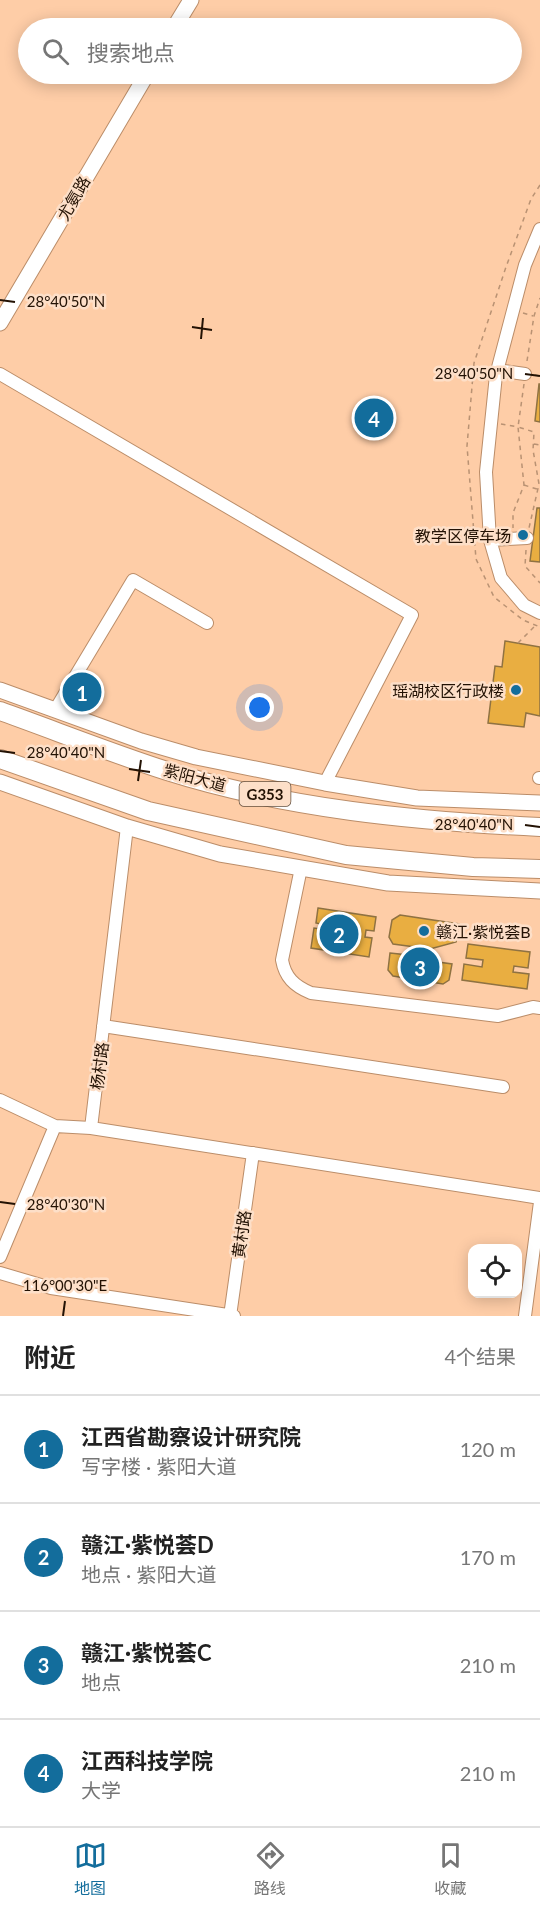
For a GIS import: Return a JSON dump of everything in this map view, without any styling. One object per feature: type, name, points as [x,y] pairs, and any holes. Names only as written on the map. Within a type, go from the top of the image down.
[{"type":"highway","name":"紫阳大道","points":[[0,711],[169,771],[245,790],[339,809],[418,819],[540,827]]},
{"type":"highway","points":[[0,759],[148,812],[346,855],[473,867],[540,869]]},
{"type":"main road","points":[[180,18],[191,0]]},
{"type":"main road","name":"尤氨路","points":[[0,323],[141,84]]},
{"type":"main road","points":[[0,690],[196,757],[325,783],[417,798],[540,803]]},
{"type":"main road","points":[[0,782],[127,827],[220,854],[388,883],[540,891]]},
{"type":"street","points":[[540,229],[535,253],[497,370],[486,472],[489,540],[501,578],[524,605],[540,614]]},
{"type":"street","points":[[497,370],[525,374]]},
{"type":"street","points":[[0,374],[412,615],[325,783]]},
{"type":"street","points":[[489,540],[527,538]]},
{"type":"street","points":[[55,710],[133,580],[207,623]]},
{"type":"street","name":"杨村路","points":[[91,1128],[127,827]]},
{"type":"street","points":[[301,868],[282,960],[284,973],[302,989],[311,993],[498,1017],[533,1007],[540,1008]]},
{"type":"street","points":[[104,1026],[502,1088]]},
{"type":"street","points":[[0,1100],[55,1126],[91,1128],[540,1200],[525,1316]]},
{"type":"street","points":[[0,1257],[55,1126]]},
{"type":"street","name":"黄村路","points":[[231,1316],[253,1153]]},
{"type":"street","points":[[0,1273],[51,1288],[231,1316]]},
{"type":"path","points":[[512,537],[513,513],[524,485],[518,427],[534,316],[540,298]]},
{"type":"path","points":[[491,423],[534,432],[539,489],[527,538],[525,566],[540,583]]},
{"type":"path","points":[[534,444],[540,445]]},
{"type":"path","points":[[524,485],[539,489]]},
{"type":"path","points":[[518,643],[540,621]]},
{"type":"building","points":[[540,384],[540,422],[535,421]]},
{"type":"building","points":[[537,508],[540,508],[540,562],[530,561]]},
{"type":"building","name":"瑶湖校区行政楼","points":[[505,641],[540,647],[540,716],[526,713],[524,727],[488,723],[495,666],[502,667]]},
{"type":"building","points":[[318,908],[376,917],[374,931],[366,930],[365,937],[372,938],[369,957],[311,948],[314,928],[321,929],[321,924],[316,923]]},
{"type":"building","name":"赣江·紫悦荟B","points":[[400,915],[459,924],[456,942],[430,949],[393,944],[389,937],[392,920]]},
{"type":"building","points":[[468,944],[530,952],[528,968],[514,966],[513,972],[529,974],[527,989],[462,980],[464,964],[482,967],[483,960],[466,958]]},
{"type":"building","points":[[390,953],[427,957],[431,961],[452,964],[449,980],[443,984],[393,976],[388,970]]},
{"type":"place","name":"江西科技学院","points":[[374,418]]},
{"type":"place","name":"教学区停车场","points":[[523,535]]},
{"type":"place","name":"瑶湖校区行政楼","points":[[516,690]]},
{"type":"place","name":"江西省勘察设计研究院","points":[[82,692]]},
{"type":"place","name":"赣江·紫悦荟B","points":[[424,931]]},
{"type":"place","name":"赣江·紫悦荟D","points":[[339,934]]},
{"type":"place","name":"赣江·紫悦荟C","points":[[420,967]]}]
